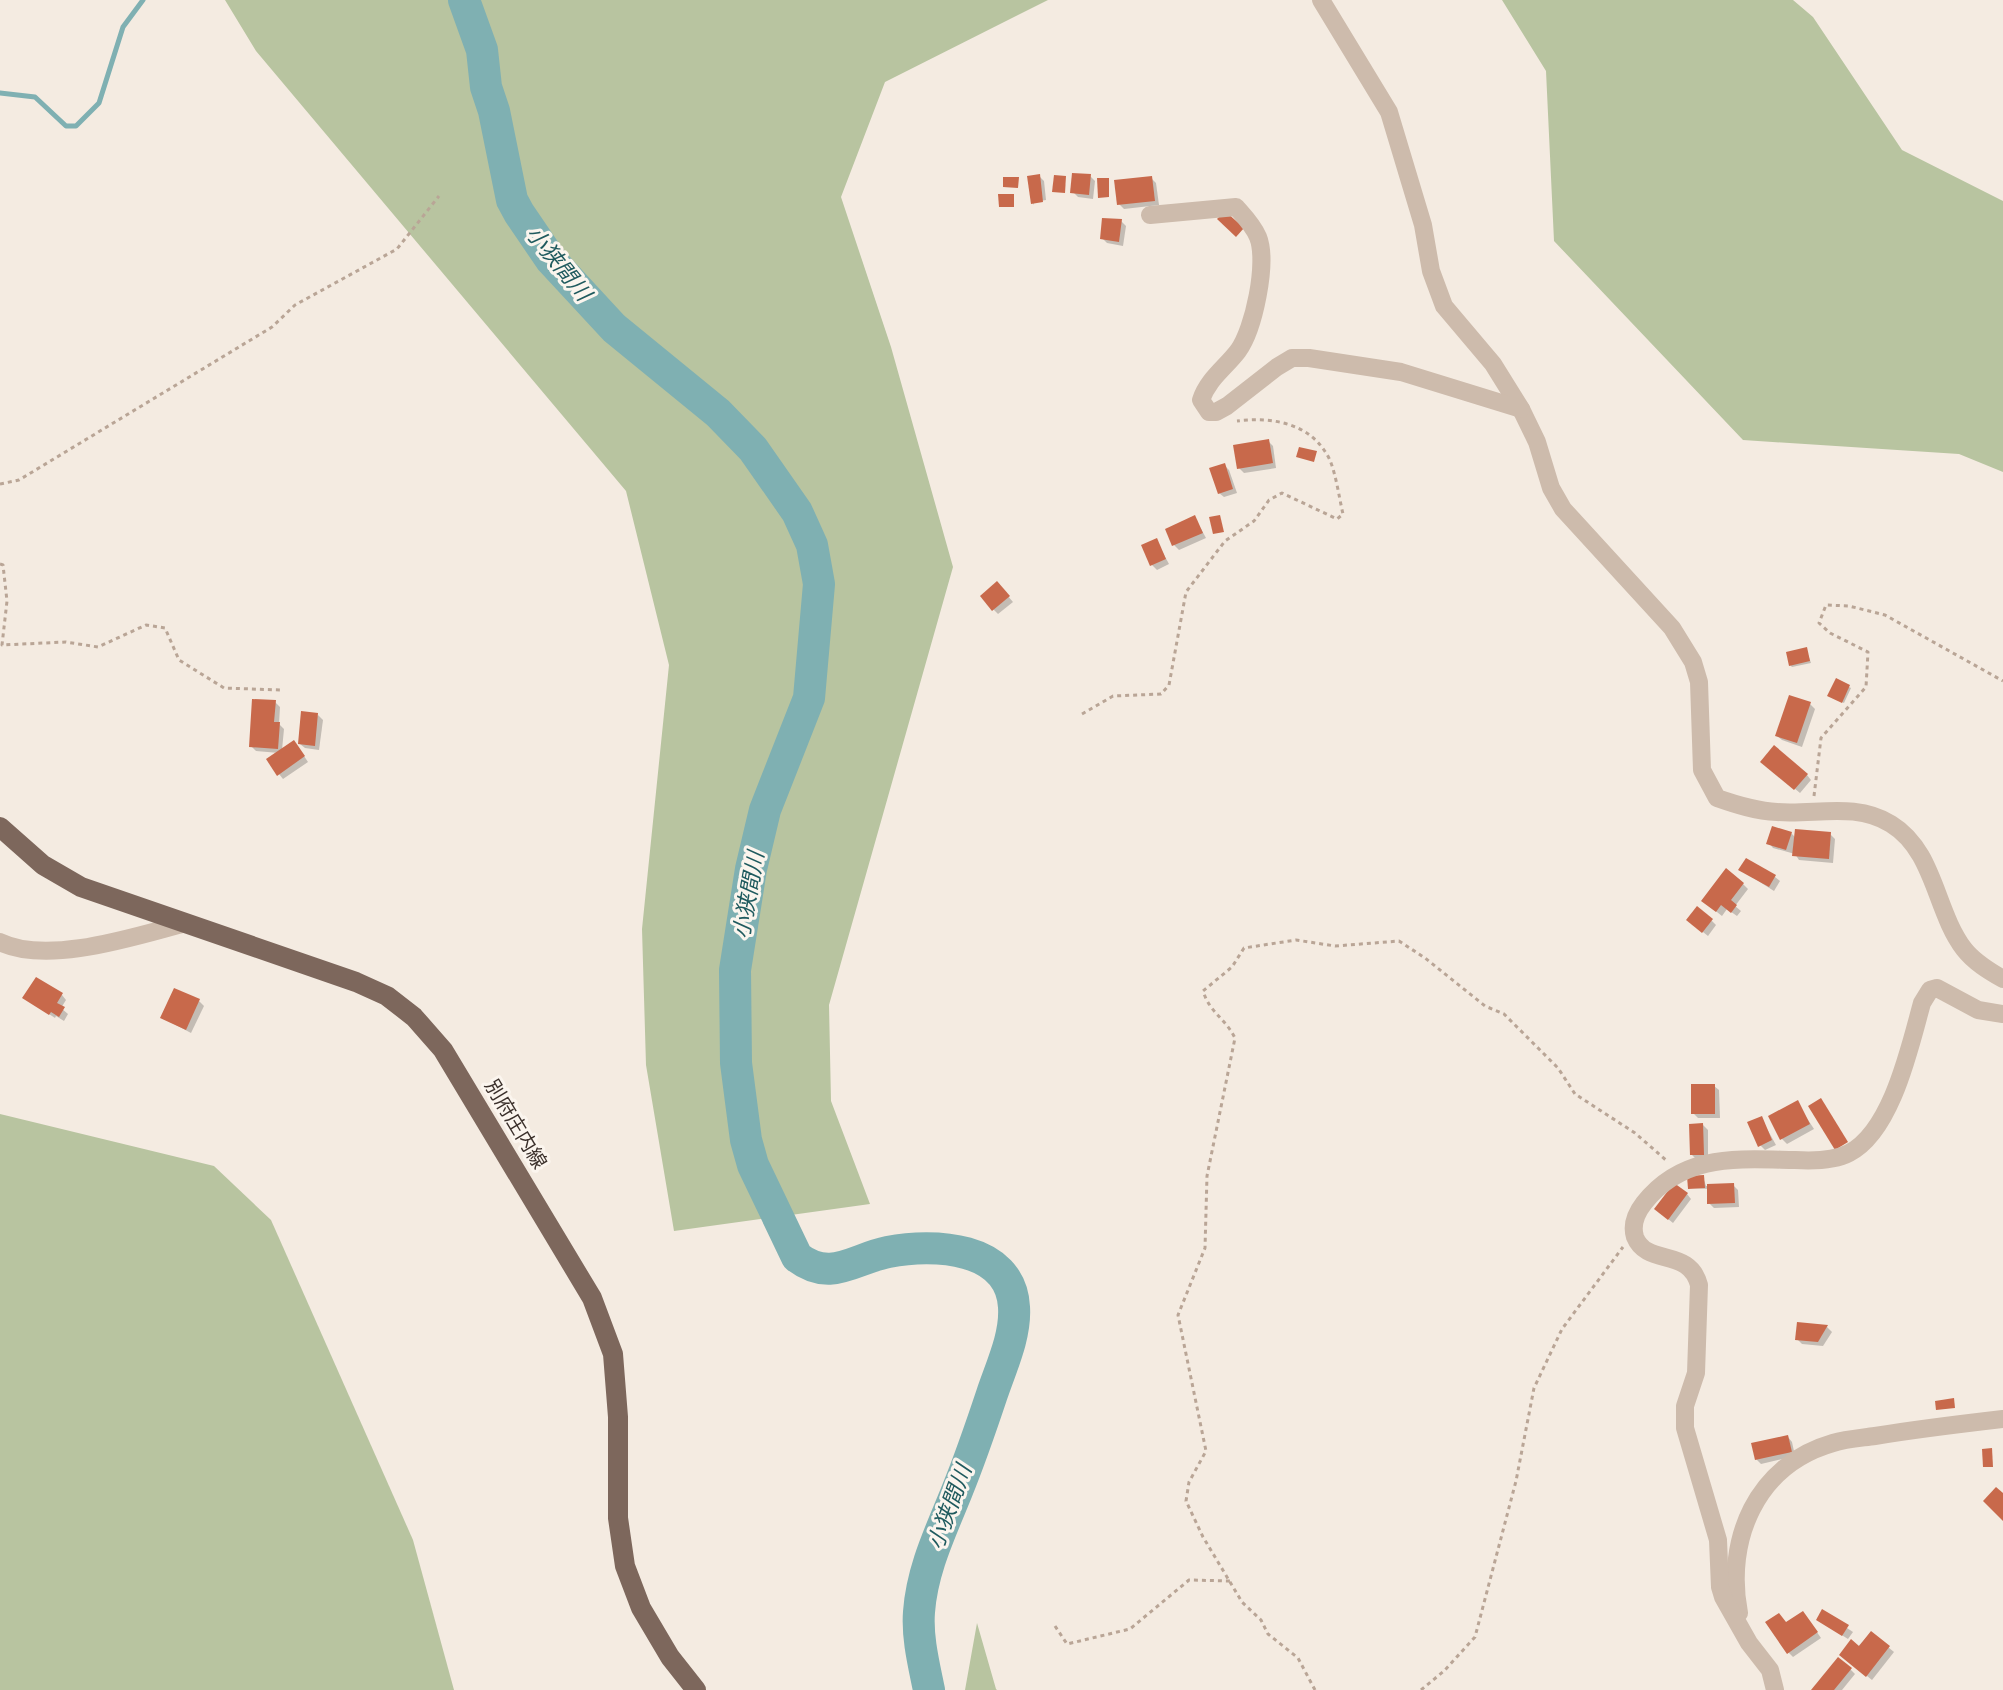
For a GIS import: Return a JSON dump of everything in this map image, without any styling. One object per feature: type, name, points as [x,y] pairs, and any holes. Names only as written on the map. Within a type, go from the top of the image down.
[{"type":"main road","name":"別府庄内線","points":[[0,827],[43,865],[81,887],[182,924],[283,955],[387,996],[414,1017],[443,1050],[592,1298],[613,1354],[618,1417],[618,1518],[625,1566],[641,1608],[662,1645],[696,1690]]},
{"type":"street","points":[[1321,0],[1389,112],[1423,225],[1431,271],[1444,306],[1493,364],[1521,409],[1537,442],[1551,488],[1563,509],[1672,628],[1693,662],[1699,682],[1702,770],[1717,798],[1750,809],[1776,812],[1862,812],[1892,824],[1913,845],[1929,869],[1954,935],[1966,953],[2003,979]]},
{"type":"street","points":[[1150,215],[1236,207],[1258,238],[1262,262],[1249,330],[1238,350],[1213,377],[1201,400],[1209,412],[1216,412],[1292,358],[1401,372],[1521,409]]},
{"type":"street","points":[[0,942],[12,948],[40,953],[134,937],[182,924]]},
{"type":"street","points":[[1775,1690],[1770,1670],[1749,1643],[1723,1597],[1718,1540],[1685,1428],[1685,1406],[1696,1373],[1699,1285],[1696,1273],[1678,1260],[1645,1249],[1636,1238],[1634,1225],[1637,1212],[1648,1198],[1680,1172],[1713,1162],[1827,1159],[1849,1153],[1875,1128],[1891,1101],[1922,1003],[1930,990],[1937,988],[1978,1010],[2003,1014]]},
{"type":"street","points":[[1741,1624],[1734,1570],[1740,1534],[1753,1503],[1800,1457],[1832,1443],[2003,1419]]},
{"type":"path","points":[[0,484],[19,480],[272,327],[295,305],[397,249],[439,196]]},
{"type":"path","points":[[1082,714],[1113,696],[1161,694],[1169,685],[1186,592],[1225,541],[1254,521],[1269,500],[1282,493],[1337,519],[1343,514],[1327,454],[1300,427],[1260,418],[1219,423],[1216,412]]},
{"type":"path","points":[[0,564],[3,565],[7,601],[2,645],[66,642],[98,647],[146,625],[165,628],[179,660],[224,688],[280,690]]},
{"type":"path","points":[[1812,812],[1821,738],[1866,687],[1868,652],[1830,633],[1819,623],[1826,605],[1849,606],[1885,615],[2003,681]]},
{"type":"path","points":[[1315,1690],[1298,1658],[1268,1634],[1261,1620],[1242,1602],[1203,1537],[1186,1501],[1189,1482],[1206,1451],[1178,1315],[1205,1248],[1207,1176],[1235,1038],[1228,1023],[1208,1007],[1203,991],[1232,967],[1244,948],[1296,940],[1335,946],[1399,941],[1485,1006],[1504,1014],[1558,1068],[1575,1094],[1635,1133],[1680,1172]]},
{"type":"path","points":[[1421,1690],[1444,1671],[1475,1637],[1516,1481],[1534,1388],[1562,1329],[1620,1249],[1636,1238]]},
{"type":"path","points":[[1055,1626],[1067,1644],[1130,1629],[1189,1580],[1230,1581]]},
{"type":"green space","points":[[225,0],[1048,0],[885,82],[841,197],[891,347],[953,567],[829,1005],[831,1101],[870,1204],[674,1231],[646,1065],[642,929],[669,665],[626,491],[256,51]]},
{"type":"green space","points":[[1502,0],[1793,0],[1813,17],[1902,150],[2003,201],[2003,472],[1959,454],[1743,440],[1554,241],[1546,71]]},
{"type":"green space","points":[[0,1114],[214,1166],[271,1220],[413,1540],[454,1690],[0,1690]]},
{"type":"green space","points":[[977,1623],[996,1689],[997,1690],[965,1690]]},
{"type":"building","points":[[1072,173],[1091,174],[1089,195],[1070,193]]},
{"type":"building","points":[[1040,174],[1043,202],[1031,204],[1027,176]]},
{"type":"building","points":[[1054,175],[1066,176],[1065,193],[1052,192]]},
{"type":"building","points":[[1152,176],[1155,201],[1117,205],[1114,180]]},
{"type":"building","points":[[1003,177],[1019,177],[1018,188],[1003,187]]},
{"type":"building","points":[[1097,178],[1109,178],[1109,197],[1098,198]]},
{"type":"building","points":[[998,194],[1014,194],[1014,207],[999,207]]},
{"type":"building","points":[[1225,211],[1244,228],[1236,237],[1217,219]]},
{"type":"building","points":[[1102,218],[1122,219],[1119,242],[1100,239]]},
{"type":"building","points":[[1269,439],[1273,463],[1237,469],[1233,445]]},
{"type":"building","points":[[1299,447],[1317,451],[1314,462],[1296,457]]},
{"type":"building","points":[[1225,463],[1233,489],[1218,494],[1209,468]]},
{"type":"building","points":[[1195,515],[1203,533],[1172,546],[1165,529]]},
{"type":"building","points":[[1220,515],[1224,532],[1213,534],[1209,517]]},
{"type":"building","points":[[1157,538],[1166,559],[1150,566],[1141,545]]},
{"type":"building","points":[[997,581],[1010,596],[992,611],[980,596]]},
{"type":"building","points":[[1807,647],[1810,661],[1789,666],[1786,652]]},
{"type":"building","points":[[1836,678],[1850,685],[1842,703],[1827,696]]},
{"type":"building","points":[[1789,695],[1811,702],[1797,743],[1775,736]]},
{"type":"building","points":[[252,699],[276,700],[274,722],[280,722],[278,749],[249,747]]},
{"type":"building","points":[[301,711],[318,713],[315,746],[298,744]]},
{"type":"building","points":[[294,740],[305,756],[277,776],[266,759]]},
{"type":"building","points":[[1774,745],[1808,774],[1794,790],[1760,762]]},
{"type":"building","points":[[1772,826],[1792,832],[1786,850],[1766,844]]},
{"type":"building","points":[[1795,829],[1831,832],[1829,859],[1792,856]]},
{"type":"building","points":[[1746,858],[1776,875],[1769,887],[1738,870]]},
{"type":"building","points":[[1726,868],[1744,883],[1731,900],[1737,905],[1731,913],[1721,905],[1716,912],[1701,901]]},
{"type":"building","points":[[1697,906],[1713,919],[1702,933],[1686,920]]},
{"type":"building","points":[[36,977],[63,993],[57,1003],[65,1007],[59,1017],[51,1012],[49,1015],[22,998]]},
{"type":"building","points":[[174,988],[200,999],[186,1030],[160,1018]]},
{"type":"building","points":[[1691,1084],[1715,1084],[1715,1114],[1691,1114]]},
{"type":"building","points":[[1821,1098],[1848,1142],[1835,1150],[1808,1106]]},
{"type":"building","points":[[1798,1100],[1810,1124],[1780,1140],[1768,1116]]},
{"type":"building","points":[[1762,1116],[1772,1140],[1758,1147],[1747,1122]]},
{"type":"building","points":[[1703,1123],[1704,1155],[1690,1155],[1689,1124]]},
{"type":"building","points":[[1704,1175],[1705,1188],[1688,1189],[1687,1176]]},
{"type":"building","points":[[1674,1183],[1688,1193],[1668,1220],[1654,1209]]},
{"type":"building","points":[[1734,1183],[1735,1203],[1707,1204],[1707,1184]]},
{"type":"building","points":[[1797,1322],[1828,1325],[1818,1342],[1795,1340]]},
{"type":"building","points":[[1954,1398],[1955,1408],[1936,1410],[1935,1401]]},
{"type":"building","points":[[1788,1435],[1792,1452],[1755,1460],[1751,1443]]},
{"type":"building","points":[[1992,1448],[1993,1467],[1983,1467],[1982,1449]]},
{"type":"building","points":[[1996,1487],[2003,1493],[2003,1521],[1983,1501]]},
{"type":"building","points":[[1822,1609],[1849,1625],[1842,1636],[1816,1620]]},
{"type":"building","points":[[1803,1611],[1818,1632],[1787,1654],[1765,1622],[1779,1613],[1786,1622]]},
{"type":"building","points":[[1871,1631],[1890,1646],[1866,1677],[1839,1655],[1851,1639],[1859,1646]]},
{"type":"building","points":[[1838,1657],[1852,1668],[1834,1690],[1811,1690]]},
{"type":"waterway","points":[[0,93],[35,97],[66,126],[76,126],[99,103],[123,27],[143,0]]},
{"type":"waterway","name":"小狭間川","points":[[464,0],[482,50],[486,87],[494,111],[512,200],[519,213],[551,260],[614,328],[718,413],[753,449],[797,512],[812,545],[819,584],[809,698],[765,810],[751,869],[735,970],[736,1063],[746,1140],[753,1165],[797,1257],[809,1265],[832,1269],[888,1252],[947,1249],[985,1260],[999,1271],[1010,1287],[1014,1318],[1007,1351],[924,1581],[919,1632],[929,1690]]}]
